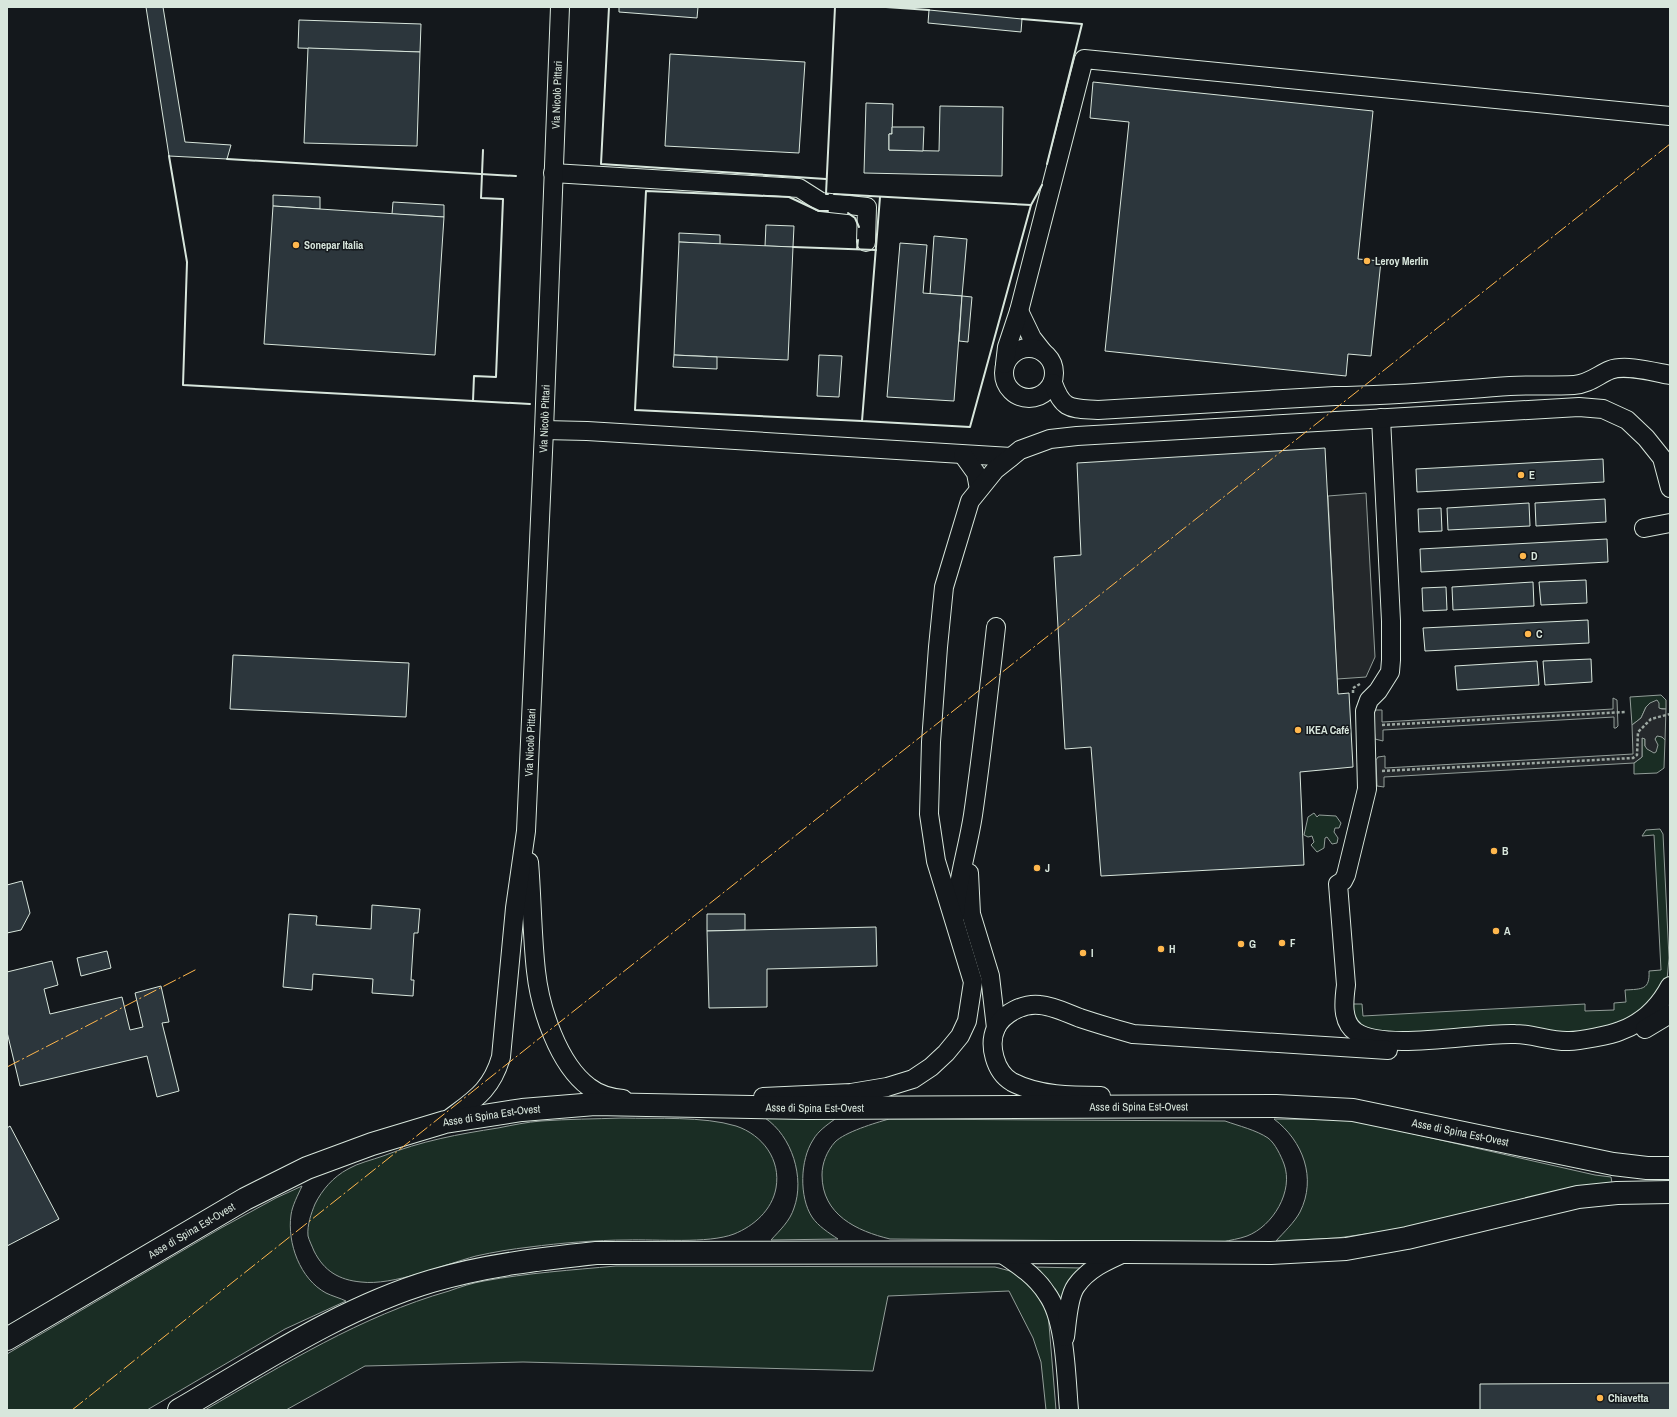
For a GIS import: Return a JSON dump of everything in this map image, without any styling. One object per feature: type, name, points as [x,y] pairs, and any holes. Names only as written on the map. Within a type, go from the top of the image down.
[{"type":"main road","name":"Asse di Spina Est-Ovest","points":[[7,1338],[246,1199],[307,1168],[372,1144],[445,1122],[522,1110],[588,1104],[656,1104],[808,1108],[1276,1106],[1353,1110],[1613,1164],[1647,1168],[1670,1168]]},
{"type":"main road","points":[[179,1410],[330,1323],[379,1301],[431,1281],[481,1268],[533,1259],[596,1253],[1271,1253],[1346,1249],[1407,1238],[1578,1197],[1617,1193],[1670,1192]]},
{"type":"street","name":"Via Nicolò Pittari","points":[[526,831],[544,430],[552,173],[560,7]]},
{"type":"street","points":[[1019,311],[1032,338],[1050,358],[1054,366],[1055,375],[1053,383],[1045,393],[1033,398],[1024,398],[1016,395],[1009,389],[1005,381],[1004,372],[1007,347],[1019,311],[1084,59],[1670,116]]},
{"type":"street","points":[[552,173],[800,188],[821,202],[867,207],[866,242]]},
{"type":"street","points":[[1005,364],[1010,356],[1017,350],[1035,348],[1043,352]]},
{"type":"street","points":[[1033,398],[1068,415],[1098,410],[1335,396],[1367,396],[1512,386],[1576,385],[1590,381],[1609,370],[1616,368],[1641,369],[1670,375]]},
{"type":"street","points":[[1053,383],[1060,399],[1066,405],[1073,408],[1098,410]]},
{"type":"street","points":[[698,1106],[725,1097],[796,1097],[851,1093],[887,1087],[912,1079],[930,1067],[946,1054],[960,1036],[967,1021],[973,982],[936,861],[930,814],[931,742],[944,587],[970,501],[995,470],[1020,450],[1050,439],[1076,436],[1579,407],[1603,409],[1627,420],[1646,438],[1662,458],[1670,487]]},
{"type":"street","points":[[1381,418],[1392,660],[1390,672],[1378,691],[1369,700],[1365,711],[1368,772],[1366,796],[1346,875],[1343,881],[1338,884],[1346,984],[1344,996],[1345,1015],[1350,1027],[1357,1033],[1370,1038],[1394,1040],[1423,1040],[1515,1034],[1569,1041],[1603,1042],[1624,1039],[1670,1014]]},
{"type":"street","points":[[544,430],[587,430],[1011,457]]},
{"type":"street","points":[[963,455],[976,473],[979,489]]},
{"type":"street","points":[[1644,528],[1670,523]]},
{"type":"street","points":[[955,923],[956,901],[970,832],[981,759],[996,627]]},
{"type":"street","points":[[526,831],[536,972],[542,1004],[564,1060],[577,1076],[590,1088],[604,1095],[618,1099],[656,1104]]},
{"type":"street","points":[[445,1122],[483,1093],[496,1072],[499,1062],[515,908],[526,831]]},
{"type":"street","points":[[970,832],[969,887],[971,914],[990,976],[996,1028],[993,1042],[996,1062],[1003,1074],[1011,1081],[1033,1090],[1054,1094],[1083,1096],[1162,1096],[1211,1107]]},
{"type":"street","points":[[996,1028],[1002,1018],[1017,1009],[1040,1004],[1105,1027],[1133,1034],[1402,1051],[1454,1050],[1569,1041],[1619,1032],[1637,1024],[1654,1010],[1664,998],[1670,986]]},
{"type":"street","points":[[999,1252],[1019,1265],[1037,1281],[1048,1295],[1055,1308],[1064,1346],[1069,1410]]},
{"type":"street","points":[[1064,1346],[1070,1301],[1075,1286],[1096,1266],[1126,1252]]},
{"type":"path","points":[[1353,696],[1353,688],[1363,682]]},
{"type":"path","points":[[1379,725],[1625,712]]},
{"type":"path","points":[[1377,772],[1633,758],[1638,754],[1638,732],[1651,720],[1670,714]]},
{"type":"green space","points":[[1661,695],[1666,700],[1666,709],[1646,707],[1641,718],[1632,725],[1630,697]]},
{"type":"green space","points":[[1657,735],[1665,740],[1664,768],[1657,773],[1634,774],[1634,763],[1642,757],[1642,738],[1645,739],[1645,746],[1650,751],[1656,743],[1655,739]]},
{"type":"green space","points":[[1314,813],[1317,817],[1319,815],[1336,816],[1341,823],[1339,828],[1335,828],[1334,832],[1338,838],[1337,843],[1332,844],[1327,837],[1325,838],[1324,848],[1317,852],[1311,845],[1314,842],[1312,836],[1308,837],[1304,835],[1308,817]]},
{"type":"green space","points":[[1660,829],[1663,834],[1669,958],[1667,980],[1664,990],[1621,1026],[1579,1032],[1515,1032],[1456,1037],[1361,1030],[1349,1008],[1354,1004],[1362,1004],[1363,1016],[1585,1004],[1585,1011],[1614,1010],[1614,1003],[1626,1002],[1625,990],[1640,989],[1644,987],[1648,982],[1649,971],[1661,970],[1654,835],[1642,836],[1646,830]]},
{"type":"green space","points":[[622,1118],[695,1119],[723,1123],[746,1130],[762,1142],[773,1158],[777,1178],[776,1188],[771,1203],[761,1216],[748,1227],[734,1234],[723,1237],[696,1240],[591,1241],[523,1248],[476,1256],[418,1274],[388,1281],[361,1282],[339,1277],[322,1264],[309,1239],[308,1228],[310,1220],[315,1204],[321,1194],[328,1184],[356,1165],[426,1142],[536,1121]]},
{"type":"green space","points":[[765,1118],[835,1119],[820,1131],[809,1148],[804,1168],[803,1189],[808,1209],[814,1220],[827,1232],[838,1239],[771,1240],[792,1213],[797,1196],[798,1184],[794,1158],[789,1146],[782,1135]]},
{"type":"green space","points":[[889,1119],[1225,1121],[1247,1128],[1271,1140],[1278,1150],[1284,1164],[1286,1185],[1284,1196],[1279,1206],[1273,1216],[1265,1224],[1247,1236],[1223,1242],[890,1239],[878,1236],[854,1226],[835,1211],[828,1201],[822,1175],[826,1157],[835,1142],[853,1131]]},
{"type":"green space","points":[[1274,1119],[1352,1120],[1595,1175],[1611,1177],[1612,1183],[1401,1229],[1337,1238],[1276,1241],[1292,1224],[1300,1212],[1305,1199],[1307,1173],[1304,1161],[1293,1138]]},
{"type":"green space","points":[[302,1186],[295,1200],[290,1226],[293,1248],[297,1259],[302,1270],[317,1287],[326,1293],[346,1301],[285,1329],[147,1410],[7,1410],[7,1354],[221,1228],[276,1198]]},
{"type":"green space","points":[[616,1266],[995,1267],[1014,1272],[1028,1279],[1048,1312],[1056,1410],[1046,1410],[1041,1362],[1033,1338],[1009,1291],[888,1296],[873,1371],[523,1362],[365,1366],[286,1410],[205,1410],[323,1343],[416,1301],[466,1285],[500,1278]]},
{"type":"green space","points":[[1033,1267],[1081,1268],[1060,1303]]},
{"type":"shaded area","points":[[1366,493],[1375,657],[1366,677],[1337,679],[1328,496]]},
{"type":"shaded area","points":[[1613,698],[1617,700],[1618,726],[1616,728],[1614,728],[1614,717],[1383,730],[1383,741],[1375,739],[1373,713],[1376,710],[1382,710],[1382,722],[1613,709]]},
{"type":"shaded area","points":[[1657,700],[1659,703],[1659,708],[1666,709],[1665,740],[1662,737],[1657,736],[1655,739],[1658,745],[1656,752],[1654,753],[1647,749],[1645,746],[1645,739],[1642,738],[1642,757],[1634,763],[1384,777],[1384,787],[1377,786],[1376,760],[1378,757],[1385,756],[1385,768],[1633,754],[1632,725],[1641,718],[1646,707],[1650,703]]},
{"type":"building","points":[[146,7],[163,7],[185,142],[231,145],[227,159],[169,156]]},
{"type":"building","points":[[619,7],[698,7],[697,18],[619,12]]},
{"type":"building","points":[[929,10],[1022,19],[1021,32],[928,23]]},
{"type":"building","points":[[299,20],[421,24],[420,52],[298,48]]},
{"type":"building","points":[[308,48],[420,52],[417,146],[304,143]]},
{"type":"building","points":[[670,54],[805,62],[799,153],[665,146]]},
{"type":"building","points":[[1093,82],[1373,111],[1358,259],[1381,261],[1371,356],[1348,354],[1346,376],[1105,351],[1129,122],[1090,118]]},
{"type":"building","points":[[866,103],[893,104],[892,134],[889,134],[889,150],[939,151],[940,106],[1003,107],[1002,176],[864,173]]},
{"type":"building","points":[[892,127],[924,127],[923,151],[889,150],[889,134],[892,134]]},
{"type":"building","points":[[273,195],[320,197],[320,209],[273,206]]},
{"type":"building","points":[[393,202],[444,205],[444,217],[392,214]]},
{"type":"building","points":[[273,206],[444,217],[435,355],[264,344]]},
{"type":"building","points":[[766,225],[794,226],[793,247],[765,246]]},
{"type":"building","points":[[679,233],[720,235],[720,244],[679,242]]},
{"type":"building","points":[[934,236],[967,239],[962,296],[930,294]]},
{"type":"building","points":[[679,242],[793,247],[788,360],[674,355]]},
{"type":"building","points":[[900,243],[927,245],[923,293],[962,296],[954,401],[887,397]]},
{"type":"building","points":[[962,296],[972,297],[968,342],[959,341]]},
{"type":"building","points":[[674,355],[717,357],[717,369],[673,367]]},
{"type":"building","points":[[819,355],[842,356],[839,397],[817,396]]},
{"type":"building","points":[[1325,448],[1338,694],[1349,693],[1353,767],[1300,772],[1304,865],[1101,876],[1091,747],[1065,749],[1054,557],[1081,555],[1077,463]]},
{"type":"building","points":[[1603,459],[1604,482],[1417,492],[1416,469]]},
{"type":"building","points":[[1605,499],[1606,522],[1536,526],[1535,503]]},
{"type":"building","points":[[1529,503],[1530,526],[1448,530],[1447,508]]},
{"type":"building","points":[[1441,508],[1442,531],[1419,532],[1418,509]]},
{"type":"building","points":[[1607,539],[1608,562],[1421,572],[1420,549]]},
{"type":"building","points":[[1586,580],[1587,603],[1541,605],[1539,582]]},
{"type":"building","points":[[1533,582],[1534,606],[1453,610],[1452,587]]},
{"type":"building","points":[[1446,587],[1447,610],[1423,611],[1422,588]]},
{"type":"building","points":[[1588,620],[1589,643],[1425,651],[1423,628]]},
{"type":"building","points":[[233,655],[409,663],[406,717],[230,709]]},
{"type":"building","points":[[1591,659],[1592,682],[1545,685],[1543,661]]},
{"type":"building","points":[[1537,661],[1539,685],[1457,690],[1455,666]]},
{"type":"building","points":[[22,881],[30,913],[21,930],[7,933],[7,885]]},
{"type":"building","points":[[372,905],[420,909],[418,933],[414,933],[411,980],[414,980],[413,996],[372,993],[373,979],[313,974],[312,990],[283,987],[289,914],[317,916],[316,925],[371,929]]},
{"type":"building","points":[[707,914],[745,914],[745,930],[707,931]]},
{"type":"building","points":[[876,927],[877,966],[767,969],[767,1007],[709,1008],[707,931]]},
{"type":"building","points":[[107,951],[111,968],[81,976],[77,958]]},
{"type":"building","points":[[52,961],[58,985],[44,989],[50,1014],[122,997],[130,1030],[143,1027],[135,993],[161,986],[169,1022],[162,1023],[179,1091],[157,1097],[147,1056],[20,1086],[7,1032],[7,972]]},
{"type":"building","points":[[10,1126],[59,1219],[7,1246],[7,1128]]},
{"type":"building","points":[[1670,1383],[1670,1410],[1480,1410],[1480,1384]]},
{"type":"wall","points":[[609,7],[601,164],[826,179]]},
{"type":"wall","points":[[828,194],[826,194],[835,7]]},
{"type":"wall","points":[[886,7],[929,10]]},
{"type":"wall","points":[[1022,19],[1082,24],[1047,164]]},
{"type":"wall","points":[[473,401],[474,376],[496,377],[503,199],[481,198],[483,150]]},
{"type":"wall","points":[[169,156],[187,262],[183,385],[530,404]]},
{"type":"wall","points":[[227,159],[516,176]]},
{"type":"wall","points":[[834,194],[1031,205],[1042,185]]},
{"type":"wall","points":[[828,211],[819,211],[789,197],[646,191],[635,410],[862,421]]},
{"type":"wall","points":[[880,197],[862,421],[970,427],[1031,205]]},
{"type":"wall","points":[[848,213],[855,218],[859,227]]},
{"type":"wall","points":[[857,249],[858,240]]},
{"type":"wall","points":[[793,247],[876,250]]},
{"type":"power","points":[[72,1410],[1670,144]]},
{"type":"power","points":[[7,1067],[197,969]]},
{"type":"place","name":"Sonepar Italia","points":[[296,245]]},
{"type":"place","name":"Leroy Merlin","points":[[1367,261]]},
{"type":"place","name":"E","points":[[1521,475]]},
{"type":"place","name":"D","points":[[1523,556]]},
{"type":"place","name":"C","points":[[1528,634]]},
{"type":"place","name":"IKEA Café","points":[[1298,730]]},
{"type":"place","name":"B","points":[[1494,851]]},
{"type":"place","name":"J","points":[[1037,868]]},
{"type":"place","name":"A","points":[[1496,931]]},
{"type":"place","name":"F","points":[[1282,943]]},
{"type":"place","name":"G","points":[[1241,944]]},
{"type":"place","name":"H","points":[[1161,949]]},
{"type":"place","name":"I","points":[[1083,953]]},
{"type":"place","name":"Chiavetta","points":[[1600,1398]]}]
